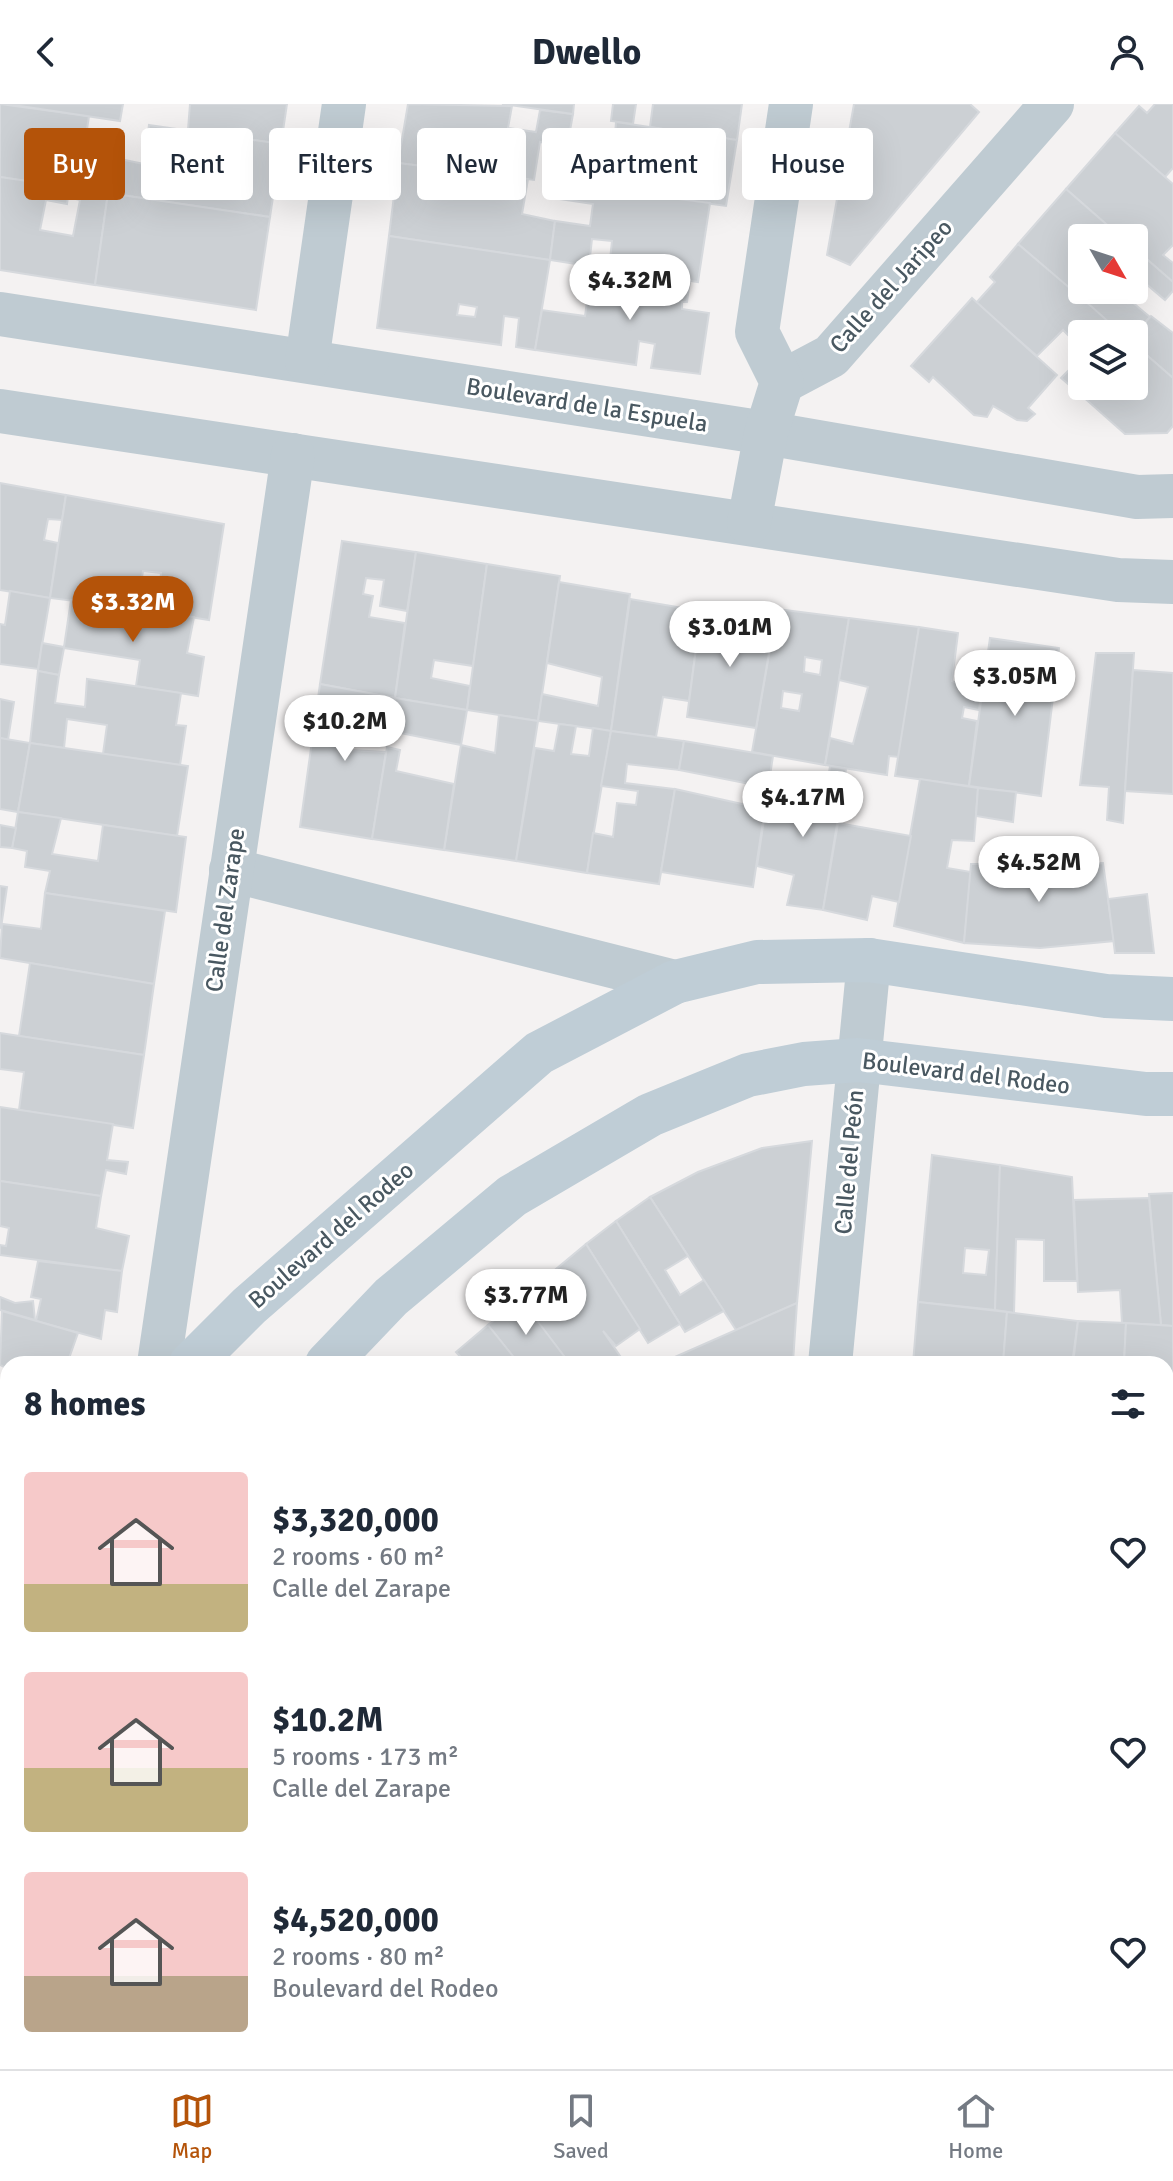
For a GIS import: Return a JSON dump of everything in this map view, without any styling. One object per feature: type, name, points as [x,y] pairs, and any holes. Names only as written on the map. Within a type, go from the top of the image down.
[{"type":"street","points":[[307,361],[344,104]]},
{"type":"street","points":[[749,523],[766,433],[782,382],[757,332],[791,104]]},
{"type":"street","name":"Calle del Jaripeo","points":[[782,382],[831,356],[1052,104]]},
{"type":"street","name":"Boulevard de la Espuela","points":[[0,314],[766,433],[1137,497],[1173,496]]},
{"type":"street","points":[[0,411],[1118,580],[1173,582]]},
{"type":"street","name":"Calle del Zarape","points":[[160,1356],[293,455]]},
{"type":"street","name":"Boulevard del Rodeo","points":[[231,870],[675,982]]},
{"type":"street","name":"Boulevard del Rodeo","points":[[199,1356],[249,1306],[539,1053],[675,982],[757,962],[869,960],[1106,996],[1173,999]]},
{"type":"street","name":"Calle del Peón","points":[[831,1356],[869,960]]},
{"type":"street","name":"Boulevard del Rodeo","points":[[335,1356],[391,1297],[512,1196],[650,1115],[748,1075],[804,1064],[858,1060],[1146,1094],[1173,1094]]},
{"type":"building","points":[[0,104],[89,116],[87,128],[24,128],[24,181],[0,177]]},
{"type":"building","points":[[7,104],[123,104],[120,121]]},
{"type":"building","points":[[190,104],[287,104],[283,128],[269,128],[269,142],[253,140],[253,128],[188,128]]},
{"type":"building","points":[[408,104],[512,106],[508,128],[417,128],[417,165],[401,163]]},
{"type":"building","points":[[502,104],[574,104],[573,114]]},
{"type":"building","points":[[613,104],[636,104],[633,124],[611,121]]},
{"type":"building","points":[[653,104],[742,104],[737,140],[726,138],[726,128],[650,127]]},
{"type":"building","points":[[854,104],[970,104],[979,112],[850,265],[827,255],[837,200],[873,200],[873,128],[850,128]]},
{"type":"building","points":[[1155,104],[1173,104],[1173,168],[1165,177],[1115,133],[1139,106],[1147,113]]},
{"type":"building","points":[[540,110],[573,114],[570,128],[542,128],[534,180],[526,179],[526,131],[536,132]]},
{"type":"building","points":[[616,122],[656,128],[616,128]]},
{"type":"building","points":[[1115,133],[1173,184],[1173,245],[1163,255],[1173,263],[1173,282],[1148,260],[1148,224],[1106,224],[1066,189]]},
{"type":"building","points":[[726,138],[737,140],[726,206],[681,200],[726,200]]},
{"type":"building","points":[[253,140],[269,142],[269,200],[273,200],[270,217],[155,200],[253,200]]},
{"type":"building","points":[[125,160],[141,163],[141,198],[125,196]]},
{"type":"building","points":[[401,163],[417,165],[417,200],[524,200],[522,214],[555,221],[550,260],[389,236],[393,200],[401,200]]},
{"type":"building","points":[[0,177],[24,181],[24,200],[46,200],[40,230],[73,236],[80,200],[107,200],[95,285],[0,270]]},
{"type":"building","points":[[1066,189],[1106,224],[1068,224],[1068,287],[1018,244]]},
{"type":"building","points":[[125,196],[270,217],[256,310],[95,285],[107,200],[125,200]]},
{"type":"building","points":[[46,200],[68,200],[67,204]]},
{"type":"building","points":[[566,200],[687,200],[710,203],[698,282],[609,269],[612,241],[592,239],[589,266],[550,260],[555,221],[590,226],[593,204]]},
{"type":"building","points":[[389,236],[550,260],[535,350],[516,347],[519,318],[504,316],[501,345],[377,328]],"holes":[[[459,304],[477,307],[475,317],[457,315]]]},
{"type":"building","points":[[1018,244],[1068,287],[1068,304],[1088,304],[1106,320],[1068,320],[1068,335],[1063,330],[1037,356],[976,303],[995,282],[990,277]]},
{"type":"building","points":[[1148,260],[1173,282],[1173,291],[1165,300],[1148,286]]},
{"type":"building","points":[[592,266],[690,280],[687,302],[682,302],[682,309],[709,313],[700,374],[651,368],[655,344],[639,341],[636,365],[535,350],[542,310],[585,316]]},
{"type":"building","points":[[972,298],[1057,375],[1028,408],[1035,414],[1027,421],[1017,420],[993,406],[987,417],[974,415],[933,377],[929,382],[911,366]]},
{"type":"building","points":[[1087,304],[1135,304],[1150,317],[1147,320],[1106,320]]},
{"type":"building","points":[[1151,316],[1173,333],[1173,378],[1148,356],[1147,320]]},
{"type":"building","points":[[1148,356],[1173,378],[1173,426],[1167,433],[1125,434],[1087,400],[1148,400]]},
{"type":"building","points":[[1068,371],[1068,384],[1061,378]]},
{"type":"building","points":[[0,483],[66,495],[62,520],[48,519],[44,540],[58,543],[50,598],[0,590]]},
{"type":"building","points":[[66,495],[224,524],[209,620],[165,613],[168,595],[159,594],[161,573],[143,571],[137,609],[50,598]]},
{"type":"building","points":[[342,541],[416,552],[407,611],[380,606],[384,580],[366,578],[363,594],[373,596],[369,617],[405,623],[395,698],[320,684]]},
{"type":"building","points":[[416,552],[487,564],[473,666],[434,660],[431,678],[470,686],[467,710],[395,698]]},
{"type":"building","points":[[487,564],[560,576],[538,721],[467,710]]},
{"type":"building","points":[[559,582],[630,594],[611,731],[538,721],[542,694],[598,706],[602,677],[547,663]]},
{"type":"building","points":[[10,591],[50,598],[38,669],[0,664],[0,624],[5,625]]},
{"type":"building","points":[[630,599],[701,611],[689,701],[663,697],[656,737],[611,731]]},
{"type":"building","points":[[71,600],[194,617],[187,653],[204,657],[198,696],[136,686],[140,660],[64,648],[59,675],[38,671],[42,643],[64,647]]},
{"type":"building","points":[[777,609],[849,618],[825,765],[752,752]],"holes":[[[805,657],[822,660],[820,675],[804,672]],[[783,691],[802,694],[799,711],[781,708]]]},
{"type":"building","points":[[701,611],[774,624],[756,728],[687,717]]},
{"type":"building","points":[[849,618],[919,627],[899,757],[889,756],[887,775],[825,765],[830,738],[853,744],[868,687],[839,680]]},
{"type":"building","points":[[919,627],[958,633],[952,681],[982,691],[979,710],[964,707],[962,718],[977,721],[969,786],[895,776]]},
{"type":"building","points":[[990,638],[1059,648],[1041,796],[969,786]]},
{"type":"building","points":[[1096,653],[1134,653],[1123,823],[1107,820],[1109,787],[1080,785]]},
{"type":"building","points":[[1133,670],[1173,673],[1173,794],[1125,791]]},
{"type":"building","points":[[38,671],[59,675],[55,703],[85,707],[87,679],[181,693],[176,725],[186,726],[180,765],[103,754],[107,725],[67,719],[64,748],[30,743]]},
{"type":"building","points":[[320,684],[395,698],[390,731],[355,724],[350,750],[386,752],[372,839],[300,827]]},
{"type":"building","points":[[395,698],[467,710],[461,745],[390,731]]},
{"type":"building","points":[[0,699],[14,702],[8,740],[0,738]]},
{"type":"building","points":[[499,715],[538,721],[516,861],[444,850],[461,745],[495,753]]},
{"type":"building","points":[[559,724],[576,726],[571,754],[589,756],[593,728],[611,731],[587,873],[516,861],[535,748],[554,751]]},
{"type":"building","points":[[611,731],[684,741],[679,770],[627,764],[625,783],[675,789],[659,884],[587,873],[593,833],[613,837],[617,803],[636,805],[638,791],[601,786]]},
{"type":"building","points":[[0,738],[30,743],[18,812],[0,809]]},
{"type":"building","points":[[684,741],[773,756],[753,887],[661,872],[675,789],[751,806],[755,785],[679,770]]},
{"type":"building","points":[[30,743],[188,766],[177,836],[18,812]]},
{"type":"building","points":[[387,747],[400,750],[396,771],[454,784],[444,850],[372,839]]},
{"type":"building","points":[[830,766],[846,769],[823,910],[787,905],[794,875],[757,866],[768,793],[804,800],[808,783],[827,786]]},
{"type":"building","points":[[920,779],[978,788],[974,841],[952,840],[947,868],[971,872],[964,943],[894,926]]},
{"type":"building","points":[[978,788],[1016,792],[1013,822],[976,816]]},
{"type":"building","points":[[18,812],[61,818],[52,854],[98,861],[103,825],[186,837],[176,912],[45,893],[50,871],[25,867],[27,851],[12,848]]},
{"type":"building","points":[[838,823],[911,836],[899,902],[872,896],[867,920],[823,910]]},
{"type":"building","points":[[0,825],[16,828],[12,848],[0,847]]},
{"type":"building","points":[[1085,856],[1085,864],[1103,863],[1114,941],[1040,948],[964,943],[971,864],[1046,864],[1045,858]]},
{"type":"building","points":[[0,886],[7,887],[1,928],[0,927]]},
{"type":"building","points":[[45,893],[165,911],[154,984],[0,958],[2,924],[41,929]]},
{"type":"building","points":[[1147,894],[1154,953],[1115,953],[1108,899]]},
{"type":"building","points":[[30,963],[154,984],[144,1055],[19,1036]]},
{"type":"building","points":[[0,1033],[144,1055],[133,1128],[19,1110],[24,1072],[0,1069]]},
{"type":"building","points":[[0,1107],[113,1124],[107,1160],[128,1162],[126,1174],[106,1170],[101,1196],[0,1181]]},
{"type":"building","points":[[812,1141],[797,1303],[736,1330],[650,1197],[698,1172],[762,1148]]},
{"type":"building","points":[[932,1155],[1000,1165],[995,1310],[918,1302]],"holes":[[[965,1248],[989,1250],[986,1275],[963,1273]]]},
{"type":"building","points":[[1000,1165],[1072,1177],[1077,1281],[1044,1281],[1044,1240],[1016,1239],[1014,1313],[995,1310]]},
{"type":"building","points":[[0,1181],[101,1196],[96,1228],[129,1236],[122,1271],[0,1255],[0,1245],[6,1246],[9,1228],[0,1226]]},
{"type":"building","points":[[1173,1193],[1172,1326],[1161,1325],[1149,1194]]},
{"type":"building","points":[[650,1197],[688,1256],[665,1270],[680,1295],[704,1280],[724,1311],[685,1332],[616,1221]]},
{"type":"building","points":[[1149,1198],[1161,1325],[1122,1323],[1120,1290],[1078,1292],[1074,1200]]},
{"type":"building","points":[[616,1221],[680,1324],[648,1343],[586,1244]]},
{"type":"building","points":[[586,1244],[640,1329],[616,1346],[603,1331],[620,1356],[564,1356],[520,1299]]},
{"type":"building","points":[[38,1261],[122,1271],[117,1312],[105,1310],[101,1339],[36,1321],[41,1299],[31,1297]]},
{"type":"building","points":[[0,1297],[15,1303],[33,1301],[35,1320],[0,1310]]},
{"type":"building","points":[[520,1299],[564,1356],[513,1356],[488,1325]]},
{"type":"building","points":[[918,1302],[1007,1312],[1004,1356],[914,1356]]},
{"type":"building","points":[[797,1303],[793,1356],[677,1356]]},
{"type":"building","points":[[2,1311],[78,1333],[70,1356],[0,1356]]},
{"type":"building","points":[[1007,1312],[1078,1321],[1073,1356],[1004,1356]]},
{"type":"building","points":[[1078,1321],[1126,1323],[1124,1356],[1074,1356]]},
{"type":"building","points":[[1126,1323],[1173,1326],[1173,1356],[1124,1356]]},
{"type":"building","points":[[488,1325],[513,1356],[460,1356],[456,1352]]}]
